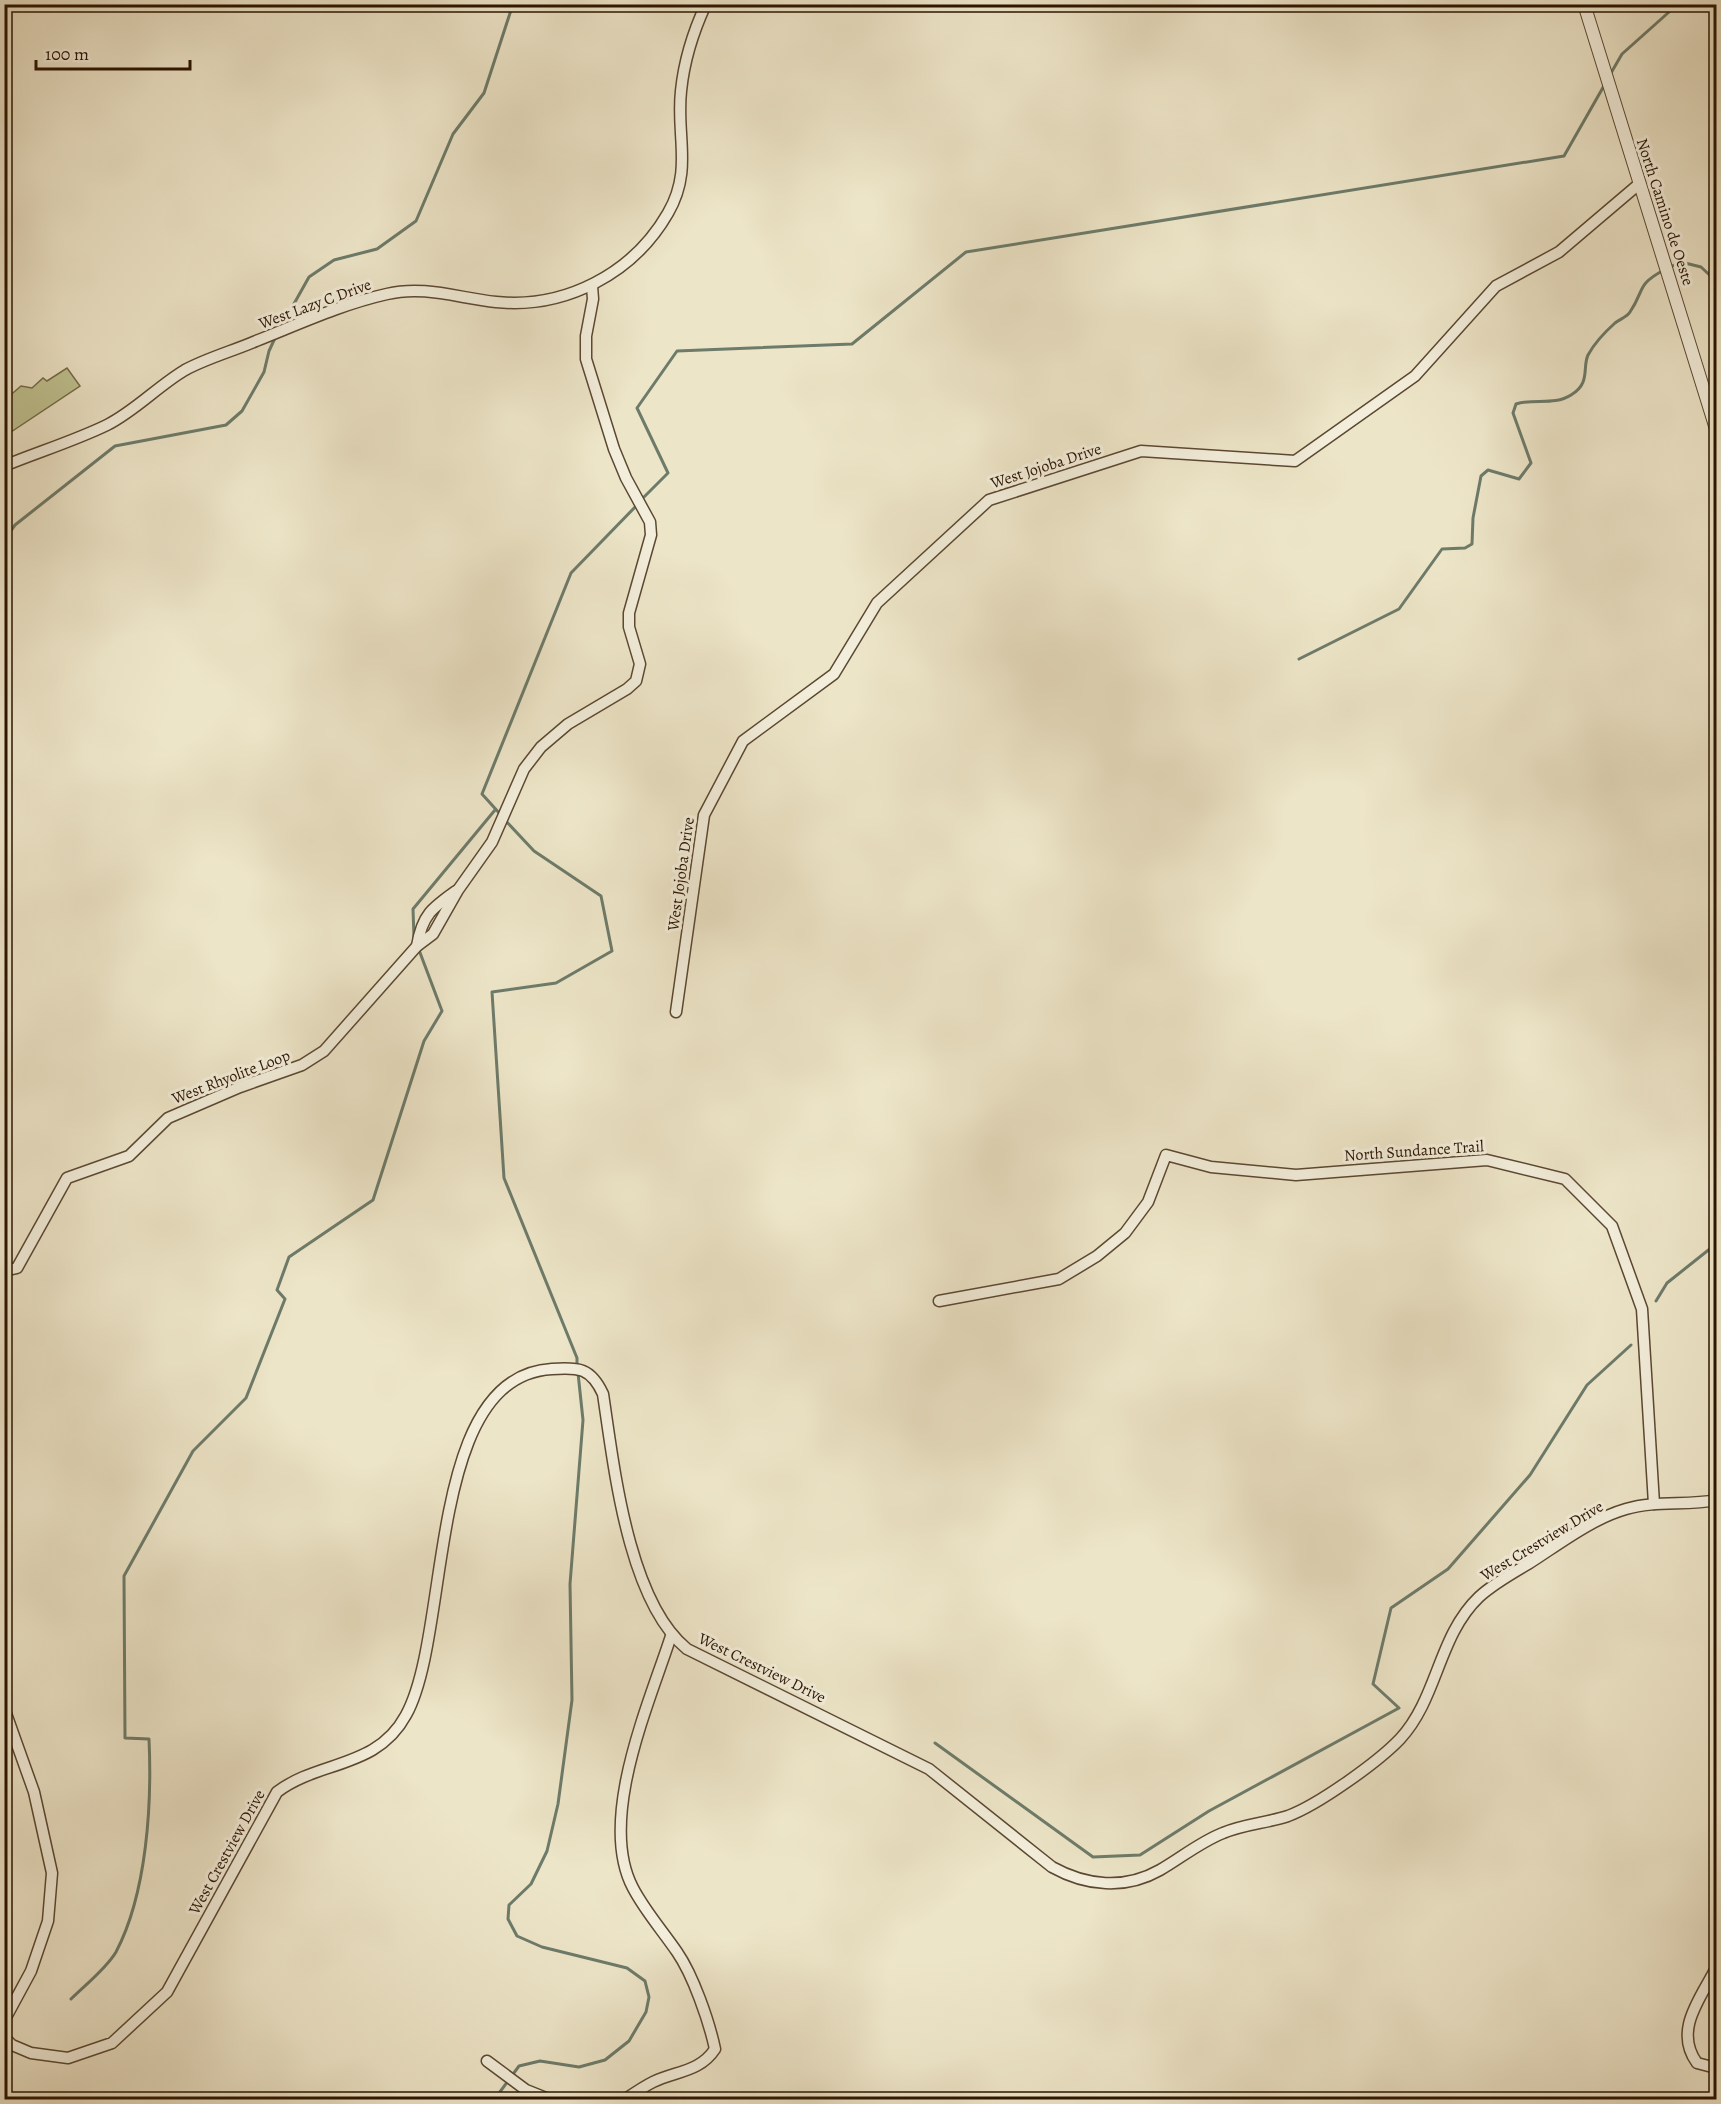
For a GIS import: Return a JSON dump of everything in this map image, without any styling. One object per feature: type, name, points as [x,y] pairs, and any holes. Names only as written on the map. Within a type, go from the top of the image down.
[{"type":"street","name":"West Lazy C Drive","points":[[4,466],[108,424],[186,370],[351,304],[389,293],[430,290],[497,302],[552,300],[592,286],[624,264],[651,238],[669,212],[682,181],[680,94],[695,28],[706,4]]},
{"type":"street","name":"North Camino de Oeste","points":[[1584,4],[1716,429]]},
{"type":"street","name":"West Jojoba Drive","points":[[676,1012],[704,815],[743,741],[834,674],[877,603],[989,500],[1141,451],[1295,461],[1415,376],[1496,286],[1559,252],[1639,184]]},
{"type":"street","name":"West Rhyolite Loop","points":[[4,1271],[16,1268],[67,1178],[129,1156],[168,1118],[240,1087],[302,1065],[324,1051],[417,946],[440,925],[458,890],[484,855],[524,769],[541,747],[568,724],[627,689],[636,681],[640,664],[629,627],[629,613],[651,535],[650,522],[614,449],[586,359],[586,336],[593,298],[592,286]]},
{"type":"street","name":"West Rhyolite Loop","points":[[417,946],[423,920],[430,910],[458,890]]},
{"type":"street","name":"North Sundance Trail","points":[[939,1301],[1059,1279],[1097,1256],[1125,1233],[1148,1202],[1166,1155],[1211,1167],[1296,1175],[1487,1160],[1566,1179],[1612,1226],[1642,1309],[1654,1504]]},
{"type":"street","name":"West Crestview Drive","points":[[4,2037],[12,2045],[31,2053],[68,2058],[112,2043],[167,1992],[277,1792],[293,1780],[355,1761],[390,1735],[406,1716],[417,1688],[447,1522],[462,1461],[486,1405],[504,1385],[518,1376],[541,1370],[571,1368],[588,1372],[597,1380],[603,1394],[624,1519],[647,1592],[671,1636],[687,1649],[929,1769],[1053,1867],[1070,1877],[1090,1883],[1111,1884],[1133,1880],[1158,1871],[1211,1838],[1236,1827],[1287,1816],[1316,1802],[1385,1753],[1401,1738],[1421,1710],[1447,1644],[1479,1597],[1556,1546],[1627,1508],[1654,1504],[1696,1504],[1716,1500]]},
{"type":"street","points":[[624,2100],[653,2082],[696,2068],[708,2060],[715,2049],[685,1966],[657,1928],[632,1886],[624,1866],[620,1842],[620,1807],[625,1782],[671,1636]]},
{"type":"street","points":[[4,1708],[34,1792],[52,1874],[48,1921],[31,1971],[4,2021]]},
{"type":"street","points":[[1716,1968],[1694,2008],[1687,2027],[1689,2049],[1697,2063],[1716,2068]]},
{"type":"street","points":[[487,2061],[526,2090],[551,2100]]},
{"type":"green space","points":[[67,368],[80,386],[11,432],[5,421],[7,398],[21,386],[32,388],[43,378],[47,381]]},
{"type":"waterway","points":[[281,327],[309,277],[334,260],[377,249],[416,221],[453,134],[484,93],[513,4]]},
{"type":"waterway","points":[[1611,73],[1622,54],[1678,4]]},
{"type":"waterway","points":[[642,499],[668,473],[637,408],[677,351],[852,344],[966,252],[1564,156],[1605,84]]},
{"type":"waterway","points":[[1670,267],[1681,262],[1701,267],[1716,281]]},
{"type":"waterway","points":[[1299,659],[1399,609],[1442,549],[1465,548],[1472,544],[1473,518],[1481,476],[1488,470],[1519,479],[1531,463],[1513,413],[1516,404],[1558,400],[1577,390],[1584,380],[1586,360],[1593,346],[1615,323],[1629,314],[1645,284],[1664,270]]},
{"type":"waterway","points":[[4,540],[15,525],[115,446],[226,425],[242,411],[264,372],[275,338]]},
{"type":"waterway","points":[[501,815],[482,794],[571,573],[638,504]]},
{"type":"waterway","points":[[414,938],[413,909],[495,810]]},
{"type":"waterway","points":[[505,820],[534,851],[601,896],[612,951],[556,983],[492,992],[504,1178],[577,1358],[577,1367]]},
{"type":"waterway","points":[[71,1999],[101,1971],[116,1952],[135,1903],[145,1848],[148,1819],[149,1739],[125,1738],[124,1576],[193,1451],[246,1398],[285,1299],[277,1290],[289,1257],[373,1200],[424,1041],[442,1011],[419,950]]},
{"type":"waterway","points":[[1656,1301],[1667,1283],[1716,1244]]},
{"type":"waterway","points":[[935,1743],[1093,1857],[1140,1855],[1209,1811],[1399,1708],[1373,1684],[1391,1608],[1448,1569],[1530,1475],[1587,1385],[1631,1345]]},
{"type":"waterway","points":[[494,2100],[519,2066],[540,2061],[579,2067],[605,2060],[629,2041],[646,2012],[649,1997],[645,1981],[627,1968],[542,1947],[517,1936],[508,1919],[509,1905],[531,1884],[547,1851],[558,1804],[572,1700],[570,1584],[583,1420],[578,1373]]}]
